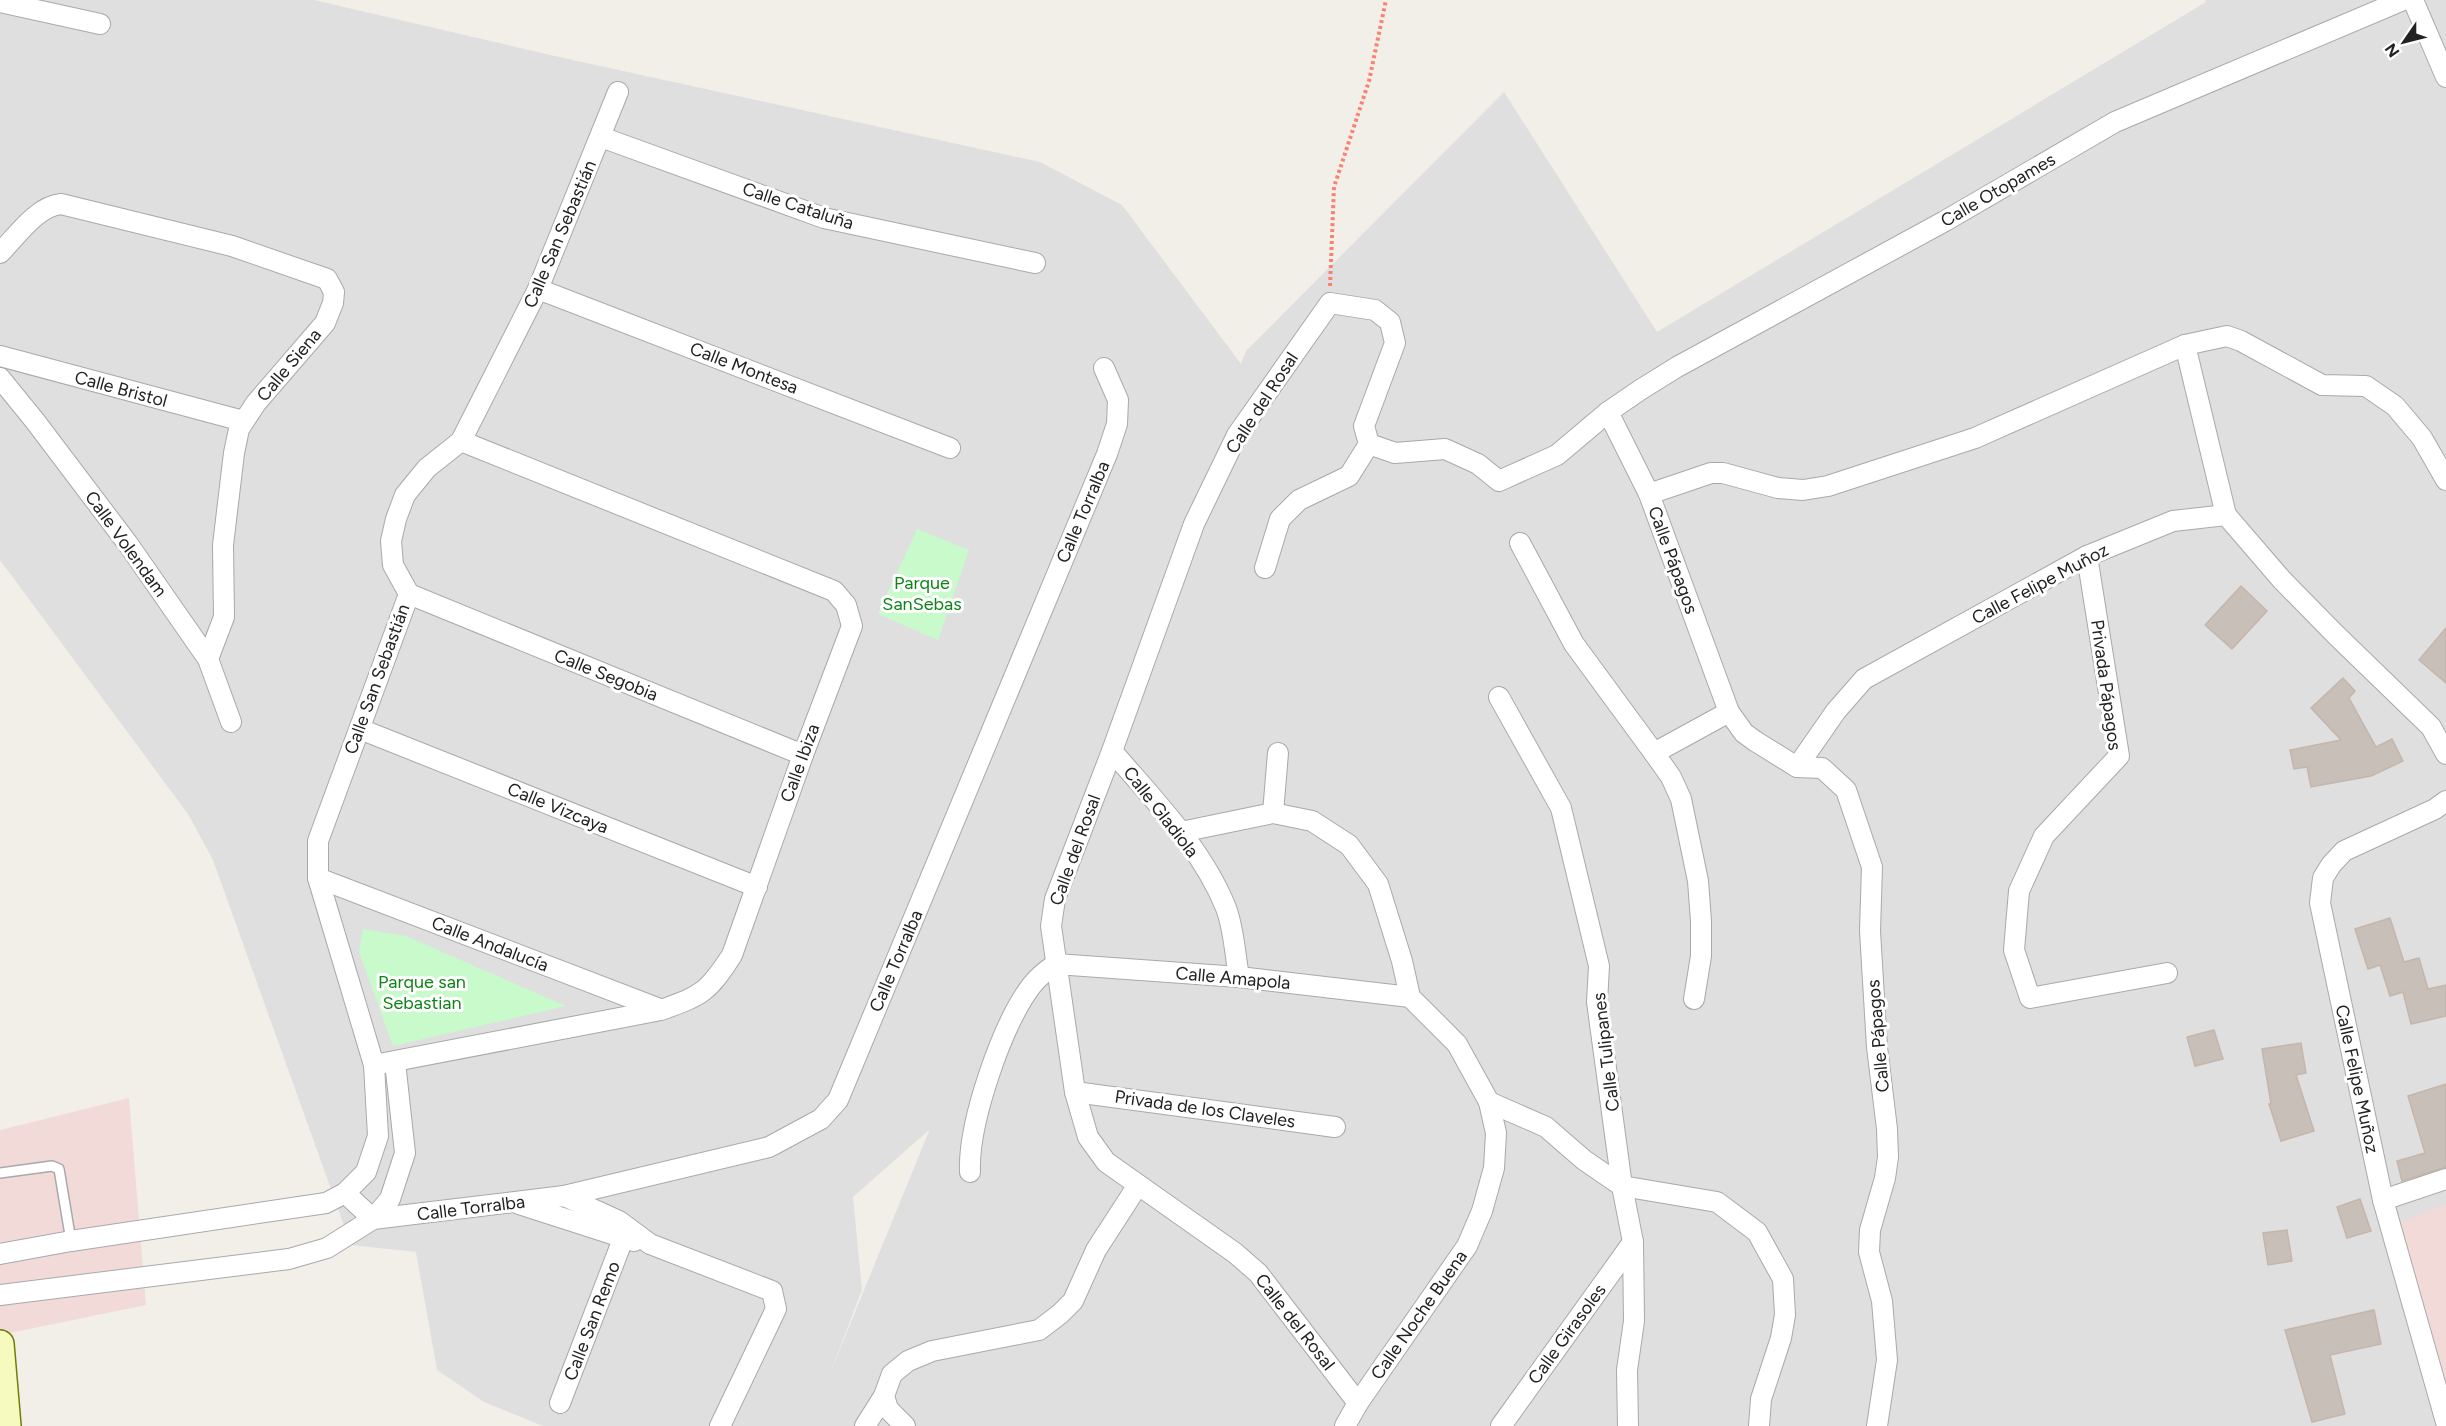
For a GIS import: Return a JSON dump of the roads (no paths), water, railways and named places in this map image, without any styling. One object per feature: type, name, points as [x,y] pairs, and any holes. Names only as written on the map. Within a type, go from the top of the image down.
[{"type":"main road","points":[[0,1344],[7,1426]]},
{"type":"main road","points":[[0,1417],[2,1426]]},
{"type":"street","name":"Calle Otopames","points":[[1369,444],[1395,453],[1445,449],[1478,464],[1499,481],[1557,455],[1608,412],[1677,367],[1945,221],[2115,122],[2403,0]]},
{"type":"street","points":[[2413,0],[2446,77]]},
{"type":"street","points":[[0,2],[100,24]]},
{"type":"street","name":"Calle San Sebastián","points":[[374,1065],[318,878],[318,841],[409,594],[393,565],[391,541],[396,519],[405,495],[427,468],[461,441],[538,289],[618,92]]},
{"type":"street","name":"Calle Cataluña","points":[[601,137],[824,218],[1035,263]]},
{"type":"street","name":"Calle Siena","points":[[0,253],[42,211],[61,204],[232,246],[327,279],[334,292],[333,303],[325,323],[243,421],[234,453],[223,545],[224,617],[208,659]]},
{"type":"street","name":"Calle Montesa","points":[[538,289],[950,448]]},
{"type":"street","name":"Calle del Rosal","points":[[1358,1403],[1258,1273],[1235,1253],[1106,1162],[1088,1137],[1075,1092],[1051,926],[1055,899],[1112,751],[1194,524],[1237,435],[1330,303],[1375,310],[1390,322],[1395,343],[1364,426],[1369,444]]},
{"type":"street","points":[[1649,494],[1711,473],[1723,473],[1778,488],[1803,490],[1828,486],[1975,438],[2185,345],[2227,336],[2241,341],[2322,385],[2366,386],[2396,406],[2422,438],[2446,480]]},
{"type":"street","points":[[2185,345],[2226,515],[2282,580],[2431,727],[2446,754]]},
{"type":"street","name":"Calle Bristol","points":[[0,356],[243,421]]},
{"type":"street","name":"Calle Torralba","points":[[373,1219],[564,1196],[768,1147],[821,1119],[838,1100],[1107,454],[1117,424],[1118,400],[1104,368]]},
{"type":"street","name":"Calle Volendam","points":[[0,378],[121,535],[208,659],[231,722]]},
{"type":"street","name":"Calle Pápagos","points":[[1608,412],[1649,494],[1729,712],[1744,733],[1797,767],[1822,768],[1846,790],[1872,867],[1871,943],[1877,1047],[1887,1129],[1888,1158],[1885,1178],[1870,1230],[1869,1252],[1882,1301],[1887,1360],[1876,1426]]},
{"type":"street","name":"Calle Ibiza","points":[[374,1065],[661,1010],[696,997],[714,983],[732,955],[802,755],[852,626],[849,610],[834,591],[461,441]]},
{"type":"street","points":[[1265,568],[1280,519],[1299,500],[1349,476],[1369,444]]},
{"type":"street","name":"Calle Felipe Muñoz","points":[[1797,767],[1836,711],[1864,679],[2086,556],[2173,521],[2226,515]]},
{"type":"street","points":[[1520,543],[1574,644],[1671,777],[1681,799],[1698,881],[1701,956],[1694,999]]},
{"type":"street","name":"Privada Pápagos","points":[[2086,556],[2118,756],[2044,836],[2019,891],[2013,950],[2030,998],[2168,973]]},
{"type":"street","name":"Calle Segobia","points":[[409,594],[802,755]]},
{"type":"street","name":"Calle Tulipanes","points":[[1499,698],[1561,808],[1599,966],[1597,1002],[1622,1186],[1633,1242],[1634,1321],[1627,1370],[1628,1426]]},
{"type":"street","points":[[1654,753],[1729,712]]},
{"type":"street","name":"Calle Vizcaya","points":[[360,729],[757,887]]},
{"type":"street","name":"Calle Gladiola","points":[[1112,751],[1181,832],[1204,868],[1226,909],[1239,977]]},
{"type":"street","points":[[1273,813],[1278,753]]},
{"type":"street","name":"Calle Felipe Muñoz","points":[[2446,801],[2435,809],[2344,851],[2323,878],[2320,903],[2383,1200],[2446,1422]]},
{"type":"street","points":[[1181,832],[1273,813],[1312,821],[1349,845],[1378,884],[1402,961],[1410,997]]},
{"type":"street","name":"Calle Andalucía","points":[[318,878],[661,1010]]},
{"type":"street","points":[[970,1172],[969,1154],[977,1110],[1005,1036],[1033,984],[1056,964]]},
{"type":"street","name":"Calle Amapola","points":[[1056,964],[1239,977],[1410,997]]},
{"type":"street","name":"Calle Noche Buena","points":[[1345,1426],[1358,1403],[1467,1245],[1482,1211],[1494,1168],[1496,1133],[1490,1102],[1457,1044],[1410,997]]},
{"type":"street","name":"Calle Torralba","points":[[0,1295],[289,1258],[327,1248],[373,1219],[390,1199],[405,1153],[395,1062]]},
{"type":"street","points":[[0,1254],[71,1241],[326,1203],[345,1193],[366,1172],[378,1136],[374,1065]]},
{"type":"street","name":"Privada de los Claveles","points":[[1075,1092],[1335,1127]]},
{"type":"street","points":[[1490,1102],[1546,1128],[1584,1160],[1622,1186],[1717,1202],[1757,1232],[1784,1279],[1785,1315],[1781,1338],[1761,1399],[1759,1426]]},
{"type":"street","points":[[2383,1200],[2446,1179]]},
{"type":"street","points":[[865,1426],[884,1396],[892,1374],[908,1361],[932,1351],[1039,1330],[1060,1314],[1073,1301],[1096,1250],[1138,1185]]},
{"type":"street","points":[[345,1193],[373,1219]]},
{"type":"street","points":[[564,1196],[619,1221],[650,1245]]},
{"type":"street","points":[[517,1203],[623,1239],[650,1245],[769,1288],[775,1297],[776,1309],[720,1426]]},
{"type":"street","name":"Calle San Remo","points":[[560,1403],[623,1239]]},
{"type":"street","name":"Calle Girasoles","points":[[1501,1426],[1633,1242]]},
{"type":"street","points":[[884,1396],[888,1408],[905,1426]]},
{"type":"lane","points":[[0,1173],[52,1166],[59,1169],[71,1241]]},
{"type":"park label","name":"Parque SanSebas","points":[[922,593]]},
{"type":"park label","name":"Parque san Sebastian","points":[[422,992]]}]
